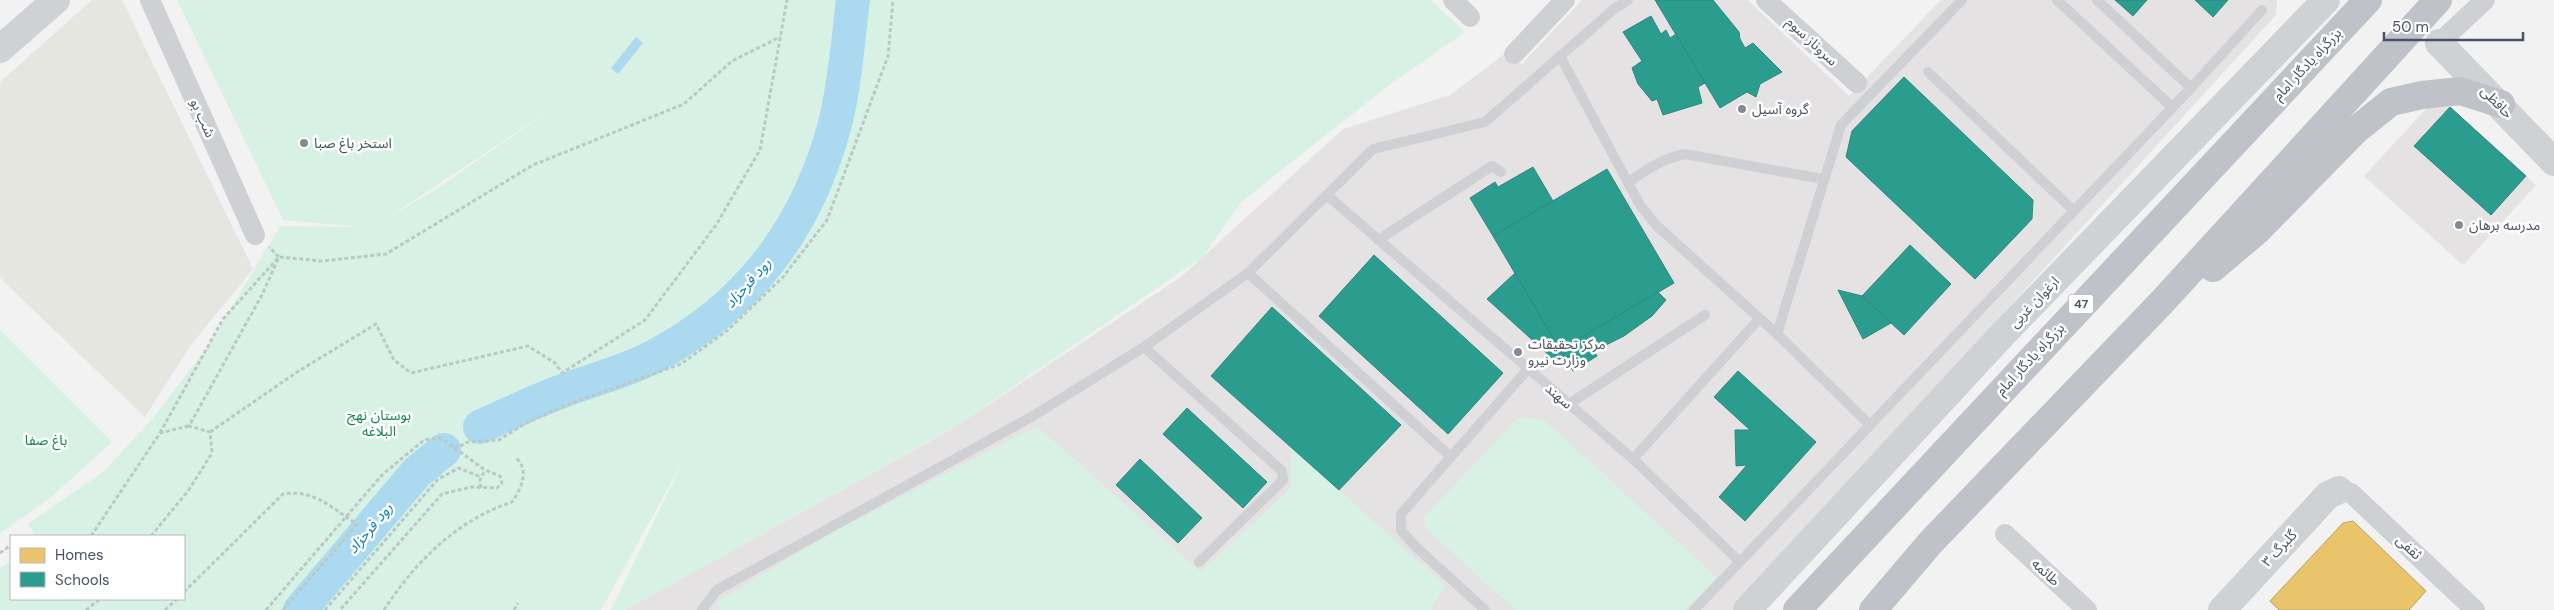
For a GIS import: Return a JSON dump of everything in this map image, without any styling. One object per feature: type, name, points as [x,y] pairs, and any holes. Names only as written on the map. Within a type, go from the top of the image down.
[{"type":"highway","name":"بزرگراه یادگار امام","points":[[1797,610],[2368,0]]},
{"type":"highway","points":[[1873,610],[1931,542],[2162,302],[2438,0]]},
{"type":"highway","points":[[2162,302],[2196,281],[2257,231],[2356,130],[2391,102],[2422,95],[2460,91],[2500,104]]},
{"type":"street","points":[[0,49],[56,0]]},
{"type":"street","name":"شب بو","points":[[150,0],[256,235]]},
{"type":"street","points":[[1453,0],[1470,17]]},
{"type":"street","name":"سروناز سوم","points":[[1766,0],[1857,83]]},
{"type":"street","name":"ارغوان غربی","points":[[1747,610],[2003,334],[2326,0]]},
{"type":"street","points":[[2439,43],[2485,0]]},
{"type":"street","points":[[1514,54],[1559,2]]},
{"type":"street","name":"حافظی","points":[[2439,43],[2500,104],[2550,150]]},
{"type":"street","name":"گلبرگ ۳","points":[[2222,610],[2328,495],[2339,490]]},
{"type":"street","name":"ثقفی","points":[[2339,490],[2351,493],[2476,610]]},
{"type":"street","name":"طائمه","points":[[2005,534],[2087,610]]},
{"type":"lane","points":[[702,610],[717,590],[1034,416],[1144,347],[1248,273],[1328,196],[1372,149],[1485,122],[1614,9],[1628,0]]},
{"type":"lane","points":[[1777,334],[1840,125],[1962,0]]},
{"type":"lane","points":[[2057,0],[2172,107]]},
{"type":"lane","points":[[2097,0],[2192,88]]},
{"type":"lane","points":[[1694,610],[2073,210],[2192,88],[2262,10]]},
{"type":"lane","points":[[1560,56],[1640,205],[1657,226],[1777,334],[1869,424]]},
{"type":"lane","points":[[1928,72],[2073,210]]},
{"type":"lane","points":[[1629,182],[1661,161],[1684,154],[1823,179]]},
{"type":"lane","points":[[1378,240],[1492,166],[1501,172]]},
{"type":"lane","name":"سهند","points":[[1328,196],[1632,459],[1739,562]]},
{"type":"lane","points":[[1248,273],[1450,456]]},
{"type":"lane","points":[[1569,404],[1705,315]]},
{"type":"lane","points":[[1632,459],[1759,319]]},
{"type":"lane","points":[[1144,347],[1282,471],[1283,480],[1199,562]]},
{"type":"lane","points":[[1485,610],[1415,546],[1401,530],[1401,514],[1528,369]]},
{"type":"path","points":[[210,432],[297,372],[376,324],[394,360],[411,373],[528,346],[555,363],[562,373],[645,320],[716,225],[760,150],[787,0]]},
{"type":"path","points":[[454,449],[468,442],[499,440],[526,423],[569,404],[681,364],[728,330],[783,277],[827,220],[888,56],[893,0]]},
{"type":"path","points":[[256,235],[279,257],[322,261],[386,254],[533,166],[684,104],[732,62],[780,37]]},
{"type":"path","points":[[189,426],[262,296],[279,257]]},
{"type":"path","points":[[92,535],[160,433],[223,318],[279,257]]},
{"type":"path","points":[[160,433],[189,426],[210,432]]},
{"type":"path","points":[[152,535],[188,491],[212,453],[210,432]]},
{"type":"path","points":[[266,610],[382,475],[424,440],[440,438],[485,470],[500,476],[502,483],[497,488],[454,490],[442,494],[340,610]]},
{"type":"path","points":[[384,610],[395,593],[445,537],[495,508],[512,502],[522,484],[523,473],[516,458]]},
{"type":"path","points":[[325,610],[438,479],[460,468],[481,477]]},
{"type":"path","points":[[481,488],[481,477],[485,470]]},
{"type":"path","points":[[185,591],[283,494],[298,492],[311,494],[357,524],[283,610]]},
{"type":"path","points":[[86,610],[99,600]]},
{"type":"path","points":[[165,610],[176,600]]},
{"type":"path","points":[[514,610],[518,603]]},
{"type":"shaded area","points":[[92,0],[122,0],[253,269],[190,346],[145,417],[0,278],[0,82]]},
{"type":"shaded area","name":"مرکز تحقیقات وزارت نیرو","points":[[1582,0],[1748,0],[1849,96],[1941,0],[2277,0],[2276,15],[1732,610],[625,610],[950,430],[1181,277],[1343,129],[1450,95],[1507,52],[1522,64]]},
{"type":"shaded area","name":"مدرسه برهان","points":[[2450,107],[2536,185],[2463,265],[2364,176],[2427,108]]},
{"type":"green space","name":"بوستان نهج البلاغه","points":[[177,0],[1431,0],[1465,32],[1388,86],[1240,203],[1204,256],[956,426],[625,610],[611,610],[685,457],[601,610],[0,610],[0,568],[10,562],[10,600],[185,600],[185,535],[35,535],[28,524],[104,471],[152,419],[209,345],[280,226],[359,227],[283,220]],"holes":[[[559,104],[432,192],[387,218]]]},
{"type":"green space","name":"باغ صفا","points":[[0,330],[112,442],[49,499],[0,533]]},
{"type":"green space","points":[[1519,417],[1544,420],[1716,577],[1685,610],[1516,610],[1426,529],[1424,517]]},
{"type":"green space","points":[[1037,426],[1201,572],[1290,489],[1291,447],[1445,585],[1430,610],[718,610],[718,601],[833,532]]},
{"type":"water","points":[[636,37],[643,43],[618,74],[611,68]]},
{"type":"building: Homes","points":[[2353,521],[2426,591],[2409,610],[2279,610],[2270,601],[2343,523]]},
{"type":"building: Schools","points":[[1655,0],[1713,0],[1739,32],[1740,39],[1745,48],[1753,43],[1782,72],[1760,84],[1756,97],[1747,92],[1720,108]]},
{"type":"building: Schools","points":[[2115,0],[2147,0],[2133,16]]},
{"type":"building: Schools","points":[[2195,0],[2228,0],[2213,17]]},
{"type":"building: Schools","points":[[1651,16],[1661,34],[1666,30],[1670,38],[1676,34],[1705,83],[1698,87],[1702,103],[1663,115],[1657,99],[1652,101],[1638,84],[1632,68],[1642,61],[1623,32]]},
{"type":"building: Schools","points":[[1904,77],[2033,200],[2032,219],[1975,279],[1846,157],[1852,131]]},
{"type":"building: Schools","points":[[2450,107],[2526,176],[2491,215],[2414,146]]},
{"type":"building: Schools","points":[[1533,167],[1553,201],[1493,236],[1470,198],[1495,182],[1498,187]]},
{"type":"building: Schools","points":[[1607,169],[1674,283],[1560,350],[1493,236]]},
{"type":"building: Schools","points":[[1910,245],[1951,284],[1904,335],[1862,296]]},
{"type":"building: Schools","points":[[1374,255],[1503,373],[1448,434],[1319,316]]},
{"type":"building: Schools","points":[[1515,273],[1567,362],[1561,366],[1487,299]]},
{"type":"building: Schools","points":[[1838,290],[1862,296],[1891,323],[1863,339]]},
{"type":"building: Schools","points":[[1658,292],[1666,300],[1652,316],[1624,336],[1594,351],[1585,335]]},
{"type":"building: Schools","points":[[1272,307],[1401,425],[1339,490],[1211,376]]},
{"type":"building: Schools","points":[[1585,335],[1597,356],[1573,371],[1560,350]]},
{"type":"building: Schools","points":[[1738,371],[1816,442],[1745,521],[1719,497],[1747,465],[1736,466],[1735,430],[1750,430],[1714,397]]},
{"type":"building: Schools","points":[[1187,408],[1267,482],[1243,508],[1163,434]]},
{"type":"building: Schools","points":[[1140,459],[1202,518],[1178,543],[1116,485]]},
{"type":"waterway","name":"رود فرحزاد","points":[[480,427],[572,387],[620,371],[655,356],[689,336],[719,313],[746,288],[770,260],[791,230],[823,162],[835,124],[841,94],[853,0]]},
{"type":"waterway","name":"رود فرحزاد","points":[[300,610],[417,472],[444,450]]},
{"type":"place","name":"گروه آسیل","points":[[1742,109]]},
{"type":"place","name":"استخر باغ صبا","points":[[304,143]]},
{"type":"place","name":"مدرسه برهان","points":[[2459,225]]},
{"type":"place","name":"مرکز تحقیقات وزارت نیرو","points":[[1518,352]]}]
